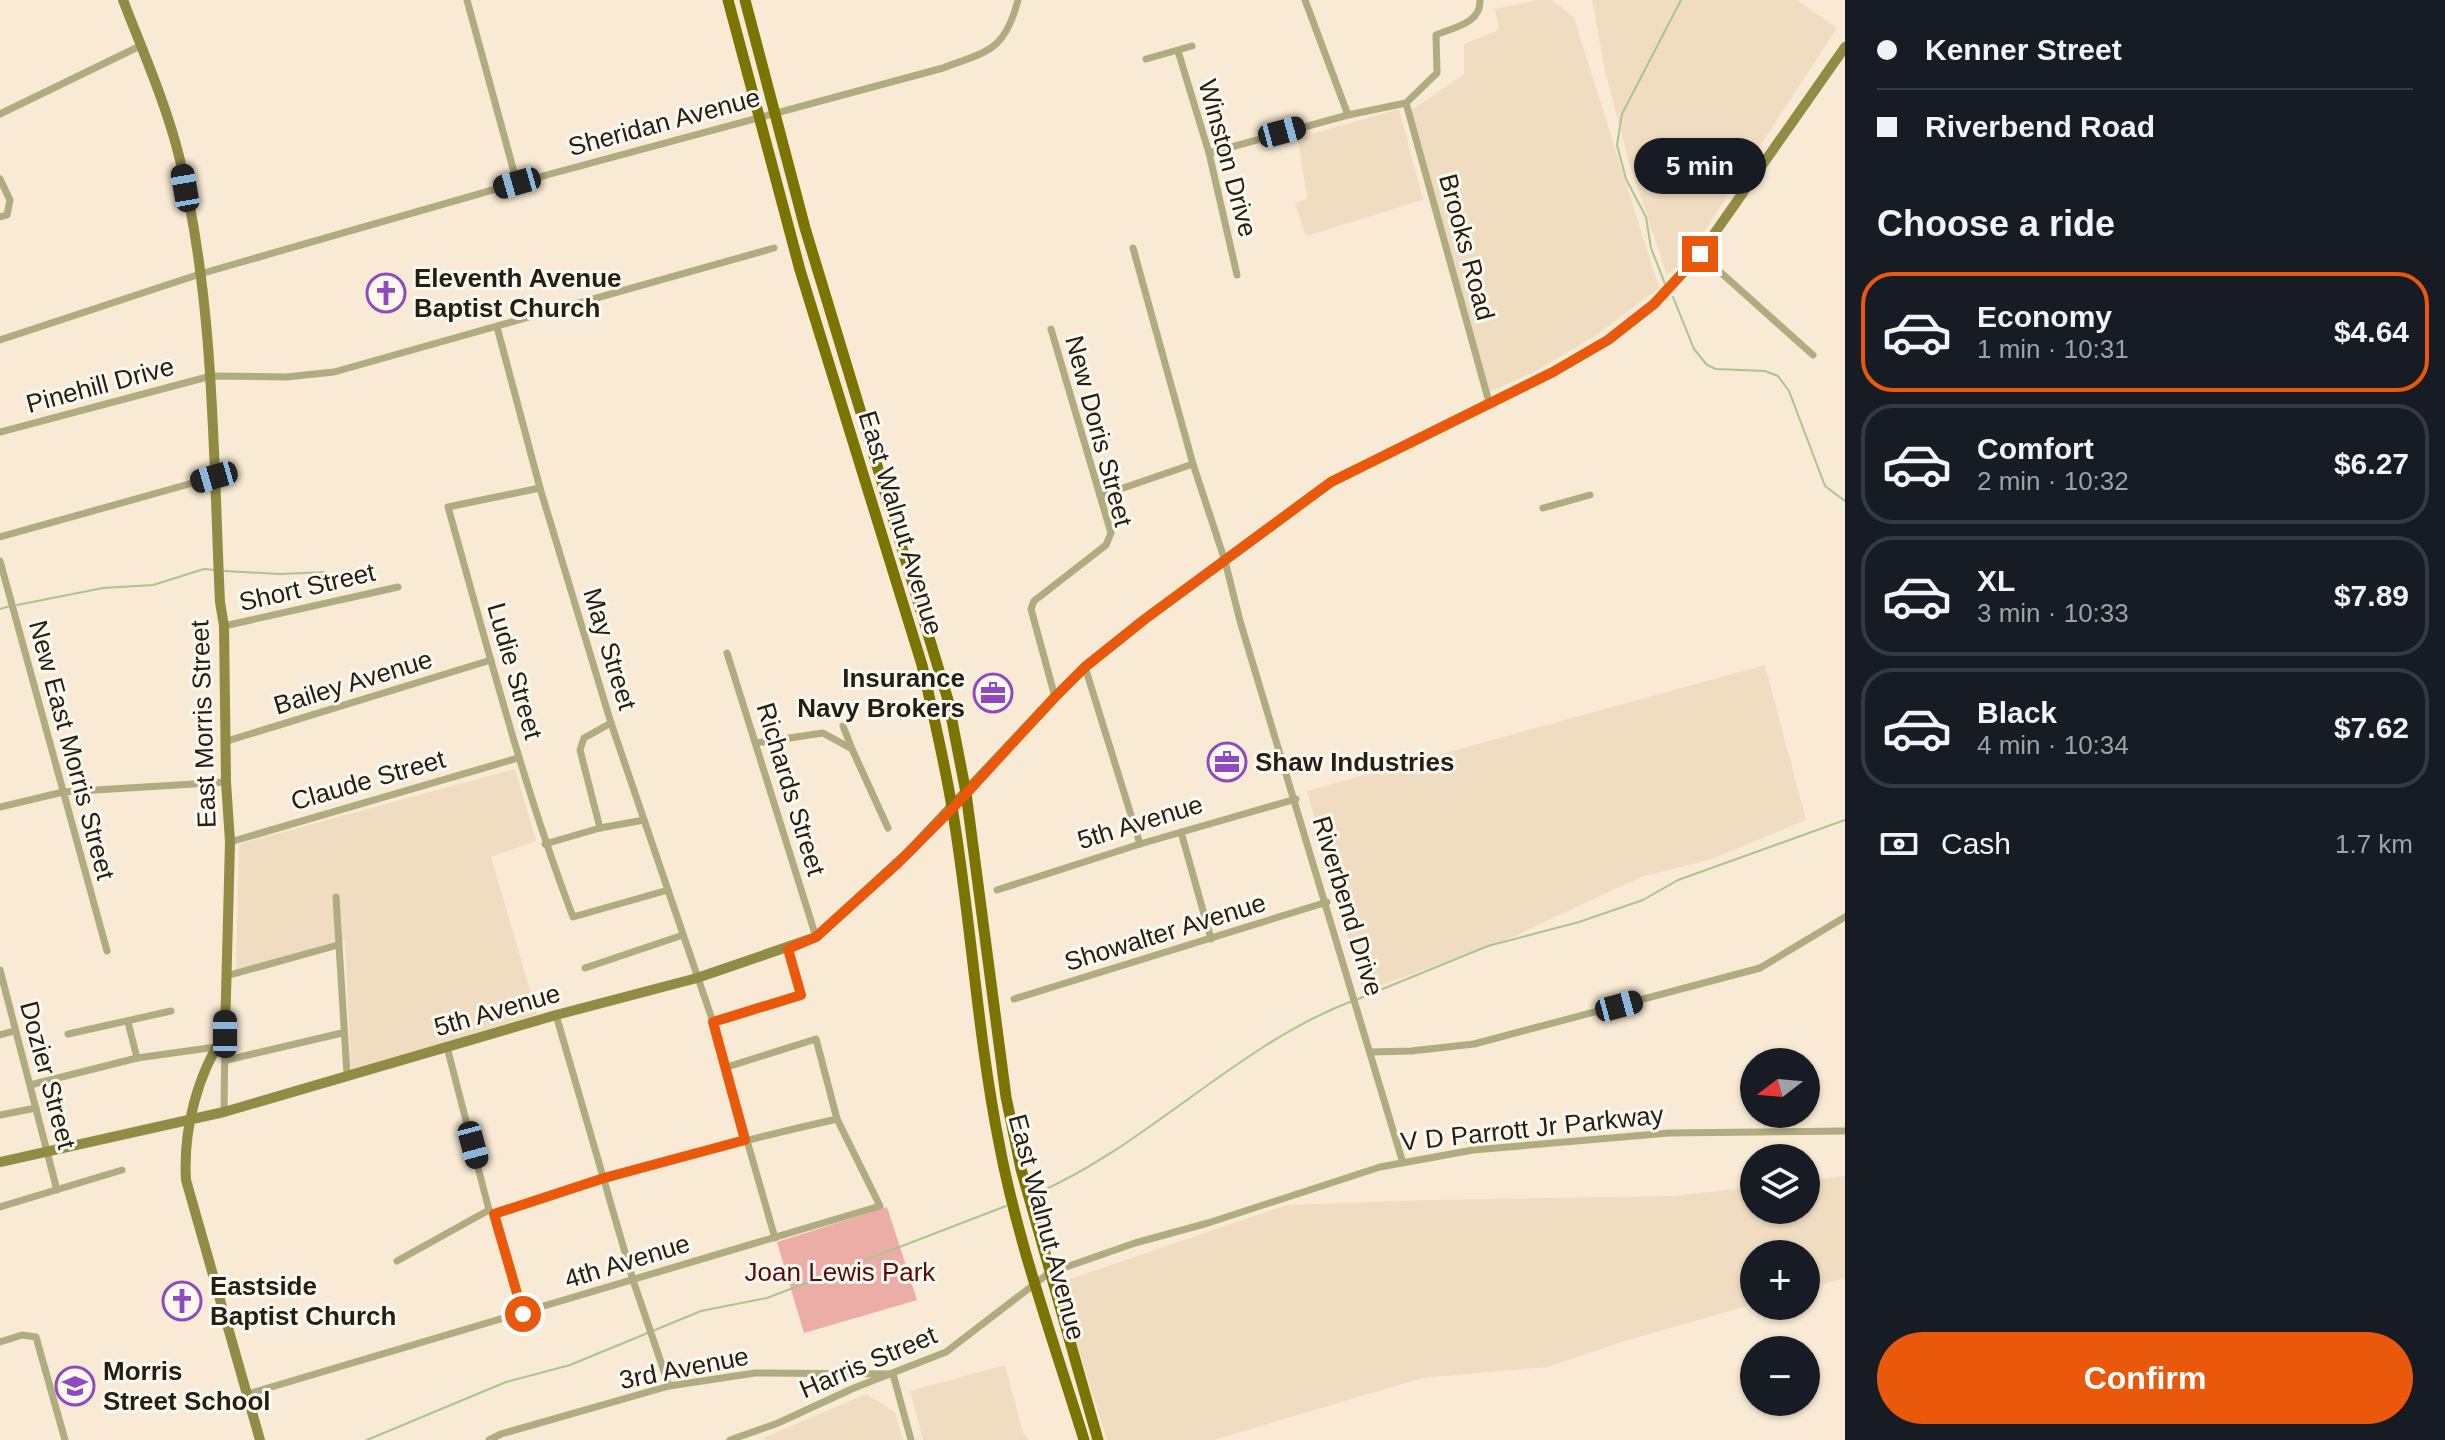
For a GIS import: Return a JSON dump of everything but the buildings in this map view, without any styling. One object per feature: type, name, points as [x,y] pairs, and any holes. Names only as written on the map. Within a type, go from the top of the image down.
[{"type":"main road","name":"East Walnut Avenue","points":[[728,0],[800,270],[922,665],[952,809],[992,1108],[1011,1195],[1084,1440]]},
{"type":"main road","name":"East Walnut Avenue","points":[[745,0],[805,228],[948,700],[966,793],[1006,1097],[1021,1169],[1098,1440]]},
{"type":"main road","points":[[833,380],[849,376]]},
{"type":"street","name":"East Morris Street","points":[[123,0],[180,159],[200,274],[211,376],[220,602],[224,626],[230,842],[225,1034]]},
{"type":"street","points":[[467,0],[517,183]]},
{"type":"street","name":"Sheridan Avenue","points":[[0,340],[200,274],[517,183],[932,71],[991,49],[1011,28],[1018,0]]},
{"type":"street","points":[[1305,0],[1348,115]]},
{"type":"street","points":[[1209,153],[1348,115],[1406,103],[1437,73],[1436,35],[1475,19],[1480,10],[1480,0]]},
{"type":"street","points":[[0,114],[140,46]]},
{"type":"street","points":[[1146,59],[1192,46]]},
{"type":"street","name":"5th Avenue","points":[[0,1162],[224,1112],[347,1074],[697,978],[816,937],[952,809],[1085,667],[1145,619],[1331,482],[1553,372],[1608,340],[1654,304],[1700,254],[1845,49]]},
{"type":"street","name":"Winston Drive","points":[[1178,51],[1209,153],[1237,275]]},
{"type":"street","name":"Brooks Road","points":[[1406,103],[1489,402]]},
{"type":"street","points":[[0,179],[10,200],[7,215],[0,217]]},
{"type":"street","name":"Pinehill Drive","points":[[0,432],[211,376],[286,377],[334,372],[774,248]]},
{"type":"street","name":"Riverbend Drive","points":[[1133,248],[1193,464],[1225,561],[1240,621],[1327,902],[1402,1160]]},
{"type":"street","points":[[1700,254],[1813,355]]},
{"type":"street","name":"May Street","points":[[497,327],[540,488],[611,723],[713,1022],[775,1238]]},
{"type":"street","name":"New Doris Street","points":[[1051,329],[1110,540],[1034,601],[1031,609],[1055,697]]},
{"type":"street","points":[[1100,496],[1193,464]]},
{"type":"street","points":[[0,537],[214,477]]},
{"type":"street","name":"Ludie Street","points":[[540,488],[448,507],[545,844],[573,917],[668,890]]},
{"type":"street","points":[[1543,508],[1590,495]]},
{"type":"street","name":"New East Morris Street","points":[[0,561],[107,951]]},
{"type":"street","name":"Short Street","points":[[224,626],[398,587]]},
{"type":"street","name":"Richards Street","points":[[727,653],[816,937]]},
{"type":"street","name":"Bailey Avenue","points":[[227,741],[491,660]]},
{"type":"street","points":[[1085,667],[1140,844]]},
{"type":"street","points":[[600,828],[580,750],[584,738],[611,723]]},
{"type":"street","points":[[756,743],[823,733],[843,726]]},
{"type":"street","points":[[836,740],[843,726]]},
{"type":"street","points":[[843,726],[888,828]]},
{"type":"street","points":[[823,733],[852,749]]},
{"type":"street","name":"Claude Street","points":[[230,842],[518,758]]},
{"type":"street","points":[[0,807],[63,792],[226,782]]},
{"type":"street","name":"5th Avenue","points":[[997,890],[1296,799]]},
{"type":"street","points":[[545,844],[600,828],[644,820]]},
{"type":"street","points":[[1181,832],[1211,939]]},
{"type":"street","points":[[336,897],[342,1033],[347,1074]]},
{"type":"street","name":"Showalter Avenue","points":[[1014,999],[1327,902]]},
{"type":"street","points":[[1371,1052],[1474,1044],[1760,968],[1845,917]]},
{"type":"street","points":[[585,968],[683,935]]},
{"type":"street","points":[[226,976],[338,945]]},
{"type":"street","points":[[713,1022],[801,995],[788,949]]},
{"type":"street","name":"Dozier Street","points":[[0,970],[57,1190]]},
{"type":"street","points":[[68,1034],[171,1011]]},
{"type":"street","points":[[556,1015],[633,1280],[669,1386]]},
{"type":"street","points":[[128,1022],[137,1058]]},
{"type":"street","points":[[0,1035],[14,1031]]},
{"type":"street","points":[[227,1060],[342,1033]]},
{"type":"street","points":[[225,1034],[216,1047],[189,1120],[186,1180],[260,1440]]},
{"type":"street","points":[[224,1112],[225,1034]]},
{"type":"street","points":[[397,1261],[492,1212],[604,1178],[837,1119],[816,1039],[727,1067]]},
{"type":"street","points":[[30,1085],[137,1058],[216,1047]]},
{"type":"street","points":[[447,1047],[523,1314]]},
{"type":"street","points":[[0,1115],[36,1108]]},
{"type":"street","name":"4th Avenue","points":[[248,1394],[880,1206],[837,1119]]},
{"type":"street","name":"V D Parrott Jr Parkway","points":[[1049,1273],[1402,1160],[1473,1150],[1669,1133],[1845,1131]]},
{"type":"street","points":[[0,1207],[122,1170]]},
{"type":"street","name":"Harris Street","points":[[730,1440],[946,1352],[1049,1273]]},
{"type":"street","points":[[0,1342],[22,1335],[36,1337],[65,1440]]},
{"type":"street","name":"3rd Avenue","points":[[489,1440],[669,1386],[755,1373],[893,1374]]},
{"type":"street","points":[[893,1374],[911,1440]]},
{"type":"shaded area","points":[[1552,0],[1574,18],[1659,288],[1594,337],[1534,372],[1489,392],[1409,112],[1464,74],[1464,44],[1499,30],[1495,9]]},
{"type":"shaded area","points":[[1592,0],[1797,0],[1837,28],[1685,261],[1667,275],[1629,162],[1605,71]]},
{"type":"shaded area","points":[[1399,109],[1423,200],[1306,236],[1295,204],[1307,198],[1298,138]]},
{"type":"shaded area","points":[[1765,665],[1806,820],[1712,859],[1641,877],[1506,940],[1363,992],[1307,791]]},
{"type":"shaded area","points":[[515,769],[536,841],[491,857],[537,1014],[351,1072],[345,940],[236,971],[239,844]]},
{"type":"shaded area","points":[[1845,1176],[1845,1278],[1820,1285],[1820,1240],[1740,1240],[1740,1308],[1547,1367],[1422,1378],[1214,1440],[1107,1440],[1058,1283],[1287,1205],[1674,1196],[1740,1189],[1740,1224],[1820,1224],[1820,1179]]},
{"type":"shaded area","points":[[1005,1365],[1023,1433],[1030,1440],[923,1440],[910,1391]]},
{"type":"shaded area","points":[[866,1394],[895,1412],[903,1440],[763,1438]]},
{"type":"green space","name":"Joan Lewis Park","points":[[887,1207],[917,1300],[804,1333],[777,1242]]},
{"type":"waterway","points":[[1665,284],[1651,248],[1646,217],[1626,179],[1617,145],[1622,114],[1681,0]]},
{"type":"waterway","points":[[1673,297],[1694,349],[1707,365],[1716,369],[1765,371],[1778,376],[1789,391],[1825,486],[1845,501]]},
{"type":"waterway","points":[[17,605],[103,588],[153,585],[204,569],[214,570]]},
{"type":"waterway","points":[[225,571],[280,574],[327,572]]},
{"type":"waterway","points":[[0,609],[10,606]]},
{"type":"waterway","points":[[1358,999],[1488,946],[1579,922],[1643,900],[1678,880],[1845,820]]},
{"type":"waterway","points":[[1033,1195],[1115,1150],[1269,1043],[1309,1020],[1352,1001]]},
{"type":"waterway","points":[[367,1440],[506,1382],[570,1365],[701,1311],[767,1298],[1006,1206]]},
{"type":"place","name":"Eleventh Avenue Baptist Church","points":[[386,293]]},
{"type":"place","name":"Insurance Navy Brokers","points":[[993,693]]},
{"type":"place","name":"Shaw Industries","points":[[1227,762]]},
{"type":"place","name":"Eastside Baptist Church","points":[[182,1301]]},
{"type":"place","name":"Morris Street School","points":[[75,1386]]},
{"type":"route","points":[[523,1314],[494,1214],[604,1178],[745,1140],[713,1022],[801,995],[788,949],[816,937],[909,852],[1085,667],[1331,482],[1553,372],[1608,340],[1654,304],[1700,254]]}]
